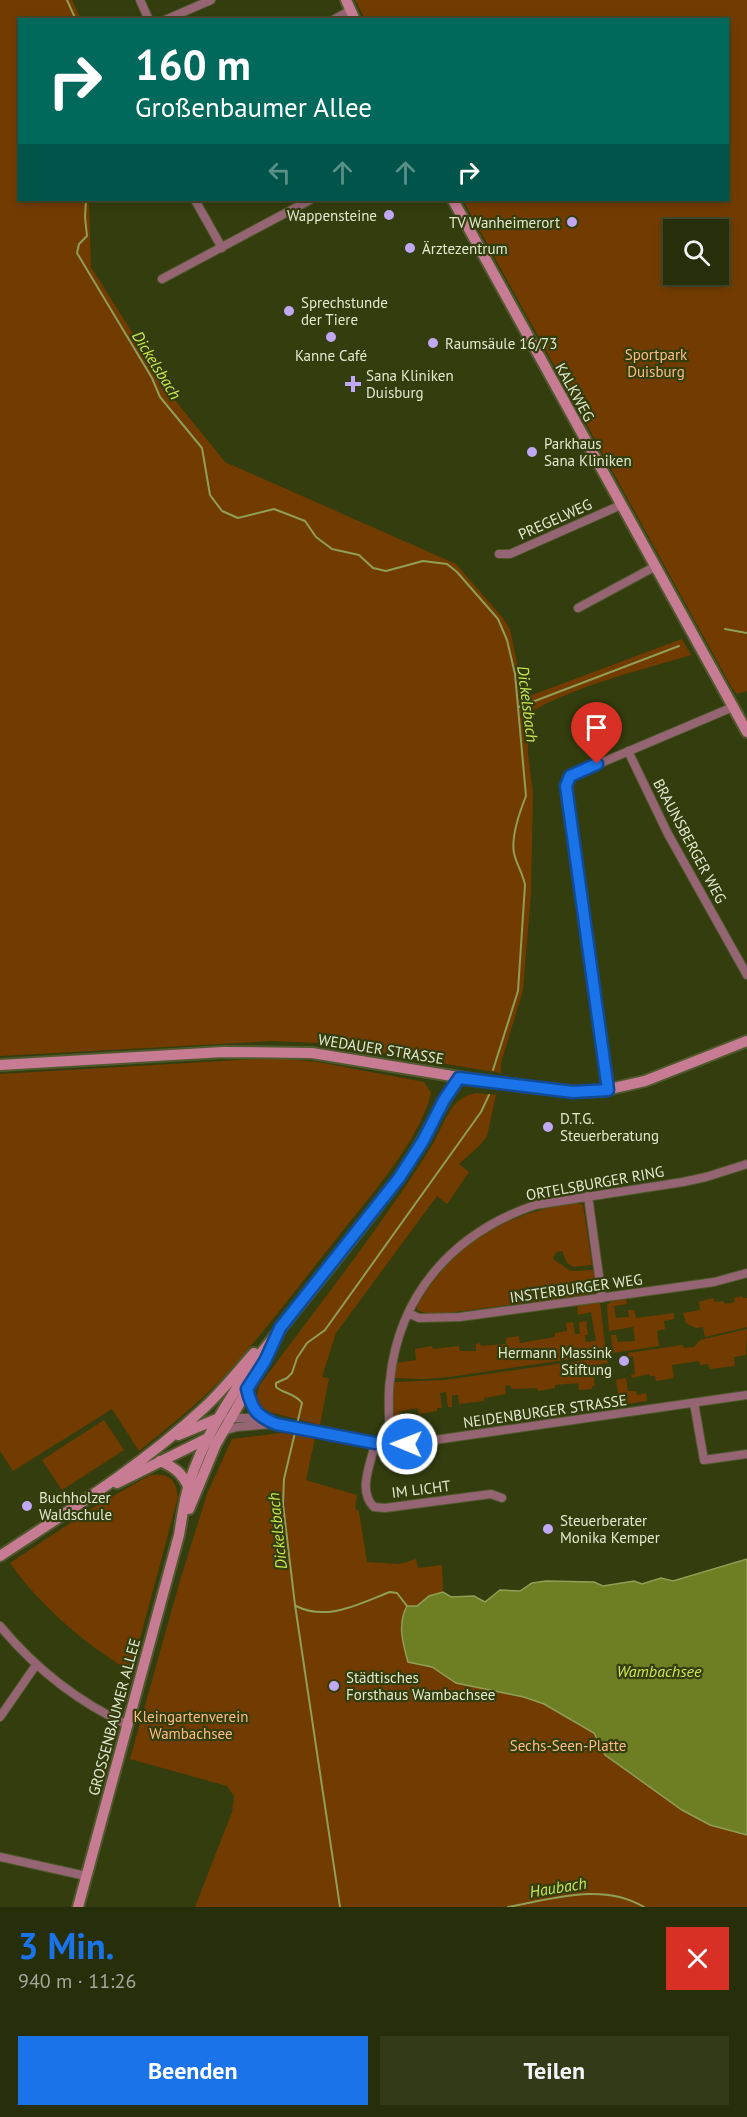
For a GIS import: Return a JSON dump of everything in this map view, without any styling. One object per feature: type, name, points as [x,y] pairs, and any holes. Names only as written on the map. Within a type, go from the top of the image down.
[{"type":"main road","name":"KALKWEG","points":[[454,201],[747,732]]},
{"type":"main road","name":"WEDAUER STRASSE","points":[[0,1065],[263,1051],[322,1054],[459,1078],[573,1092],[608,1090],[645,1081],[676,1071],[747,1041]]},
{"type":"main road","name":"GROSSENBAUMER ALLEE","points":[[78,1907],[179,1534],[188,1486],[207,1438],[249,1369],[399,1178],[459,1078]]},
{"type":"main road","name":"GROSSENBAUMER ALLEE","points":[[179,1534],[223,1431],[265,1361],[280,1328]]},
{"type":"main road","points":[[0,1556],[87,1498],[165,1441],[204,1408],[265,1341],[280,1328]]},
{"type":"main road","points":[[165,1441],[217,1419]]},
{"type":"main road","points":[[87,1498],[223,1431]]},
{"type":"main road","points":[[160,1461],[182,1474],[188,1486]]},
{"type":"street","points":[[140,0],[148,18]]},
{"type":"street","points":[[170,18],[211,0]]},
{"type":"street","points":[[337,18],[351,10]]},
{"type":"street","points":[[196,201],[222,248]]},
{"type":"street","points":[[162,279],[308,201]]},
{"type":"street","name":"PREGELWEG","points":[[499,554],[510,554],[621,505]]},
{"type":"street","points":[[578,608],[656,566]]},
{"type":"street","points":[[608,1090],[566,786],[570,776],[733,707]]},
{"type":"street","name":"BRAUNSBERGER WEG","points":[[628,751],[667,832],[747,975]]},
{"type":"street","name":"ORTELSBURGER RING","points":[[390,1445],[390,1379],[395,1348],[408,1312],[438,1268],[478,1231],[513,1213],[535,1205],[683,1182],[747,1164]]},
{"type":"street","points":[[588,1196],[602,1298]]},
{"type":"street","name":"INSTERBURGER WEG","points":[[408,1312],[419,1318],[444,1318],[714,1282],[747,1273]]},
{"type":"street","points":[[247,1389],[250,1401],[262,1418]]},
{"type":"street","name":"NEIDENBURGER STRASSE","points":[[217,1419],[262,1418],[276,1424],[390,1445],[446,1439],[747,1395]]},
{"type":"street","points":[[694,1403],[704,1460],[747,1454]]},
{"type":"street","name":"NEIDENBURGER STRASSE","points":[[223,1431],[237,1427],[276,1424]]},
{"type":"street","name":"IM LICHT","points":[[375,1443],[365,1489],[374,1507],[385,1508],[491,1494],[502,1498]]},
{"type":"street","points":[[0,1626],[36,1665],[76,1695],[107,1715],[128,1725]]},
{"type":"street","points":[[0,1717],[36,1665]]},
{"type":"street","points":[[0,1857],[86,1876]]},
{"type":"green space","points":[[0,0],[72,0],[81,18],[18,18],[18,201],[89,201],[91,267],[155,369],[164,379],[166,389],[225,462],[456,564],[510,629],[524,698],[682,639],[691,655],[586,687],[527,714],[528,754],[533,793],[531,893],[523,990],[501,1063],[501,1073],[318,1043],[272,1041],[0,1056]]},
{"type":"green space","name":"Sportpark Duisburg","points":[[355,0],[747,0],[747,691],[737,694],[464,201],[729,201],[729,18],[364,18]]},
{"type":"green space","points":[[271,1058],[318,1062],[424,1082],[431,1093],[417,1129],[393,1167],[245,1353],[198,1402],[139,1451],[112,1409],[13,1471],[0,1451],[0,1074]]},
{"type":"green space","points":[[476,1093],[496,1095],[487,1136],[459,1164],[469,1172],[447,1204],[437,1196],[336,1333],[322,1377],[329,1378],[320,1425],[270,1412],[260,1407],[257,1397],[259,1386],[411,1178],[453,1106],[459,1100]]},
{"type":"green space","points":[[575,1202],[583,1205],[592,1265],[573,1267],[567,1263],[562,1251],[556,1252],[553,1259],[571,1271],[595,1270],[598,1290],[594,1294],[439,1314],[417,1310],[417,1305],[448,1264],[483,1235],[525,1215]]},
{"type":"green space","points":[[742,1296],[747,1298],[747,1327],[705,1337],[703,1327],[696,1328],[686,1323],[683,1313],[700,1310],[699,1302],[713,1298],[715,1302],[723,1301],[725,1304],[735,1302],[734,1298]]},
{"type":"green space","points":[[626,1299],[627,1304],[614,1306],[616,1318],[629,1317],[628,1310],[634,1310],[636,1318],[674,1313],[674,1319],[664,1321],[665,1329],[657,1331],[659,1346],[613,1353],[611,1335],[616,1335],[618,1342],[635,1341],[633,1327],[609,1331],[607,1305],[613,1300]]},
{"type":"green space","points":[[600,1302],[606,1354],[449,1377],[394,1378],[396,1363],[416,1360],[415,1349],[432,1346],[433,1349],[459,1346],[460,1351],[476,1351],[476,1344],[480,1343],[481,1346],[506,1344],[506,1338],[519,1336],[520,1343],[555,1337],[555,1333],[567,1331],[566,1323],[573,1322],[575,1334],[580,1334],[579,1322],[586,1321],[588,1335],[585,1335],[586,1342],[596,1341],[591,1312],[578,1315],[577,1305]]},
{"type":"green space","points":[[747,1329],[746,1355],[734,1357],[735,1366],[710,1369],[708,1364],[700,1365],[699,1361],[672,1365],[674,1378],[656,1381],[655,1376],[649,1374],[632,1378],[631,1375],[635,1374],[633,1356],[629,1357],[628,1353],[682,1345],[685,1348],[694,1347],[700,1340]]},
{"type":"green space","points":[[607,1357],[608,1363],[596,1365],[598,1373],[593,1374],[595,1386],[592,1386],[592,1389],[579,1390],[578,1383],[555,1385],[555,1388],[538,1391],[537,1388],[512,1389],[510,1385],[505,1386],[506,1394],[484,1398],[484,1401],[459,1404],[458,1395],[452,1395],[452,1407],[448,1407],[446,1392],[440,1393],[442,1408],[437,1408],[437,1411],[419,1414],[417,1408],[399,1412],[401,1431],[407,1431],[409,1438],[394,1436],[392,1395],[394,1382],[445,1380]]},
{"type":"green space","points":[[626,1378],[628,1391],[636,1391],[637,1395],[646,1393],[647,1401],[620,1405],[616,1380]]},
{"type":"green space","points":[[104,1420],[124,1450],[62,1490],[42,1460]]},
{"type":"green space","name":"Sechs-Seen-Platte","points":[[282,1433],[315,1438],[306,1480],[357,1495],[355,1508],[359,1512],[367,1562],[400,1564],[416,1559],[418,1568],[442,1565],[443,1592],[448,1595],[479,1599],[485,1602],[500,1590],[520,1591],[532,1583],[546,1581],[594,1582],[603,1586],[634,1581],[642,1584],[661,1578],[673,1581],[747,1559],[747,1907],[195,1907],[232,1812],[234,1796],[227,1786],[130,1759],[207,1494],[232,1439]]},
{"type":"green space","points":[[150,1475],[170,1478],[175,1485],[178,1497],[131,1672],[96,1649],[65,1624],[36,1595],[10,1563],[96,1506]]},
{"type":"water","name":"Wambachsee","points":[[747,1559],[747,1835],[710,1825],[682,1810],[605,1755],[594,1733],[544,1704],[524,1697],[456,1683],[432,1667],[408,1662],[404,1648],[402,1620],[407,1606],[417,1606],[429,1596],[443,1592],[451,1597],[474,1596],[485,1602],[500,1590],[520,1591],[532,1583],[594,1582],[603,1586],[634,1581],[642,1584],[661,1578],[673,1581]]},
{"type":"waterway","name":"Dickelsbach","points":[[67,0],[75,18]]},
{"type":"waterway","name":"Dickelsbach","points":[[86,201],[87,236],[79,244],[77,253],[152,378],[160,397],[202,448],[210,495],[222,511],[238,518],[274,509],[305,521],[316,537],[332,549],[359,555],[373,568],[386,571],[423,561],[447,564],[457,572],[498,619],[507,640],[515,674],[526,796],[517,824],[513,847],[525,885],[518,991],[493,1070]]},
{"type":"waterway","points":[[725,629],[747,633]]},
{"type":"waterway","points":[[519,707],[679,646]]},
{"type":"waterway","name":"Dickelsbach","points":[[340,1907],[295,1605],[283,1504],[284,1479],[302,1403],[296,1397],[276,1387],[276,1383],[292,1373],[297,1358],[307,1343],[325,1330],[481,1112],[489,1095]]},
{"type":"waterway","points":[[296,1606],[308,1610],[332,1612],[390,1592],[397,1593],[407,1606]]},
{"type":"waterway","name":"Haubach","points":[[508,1907],[560,1897],[595,1894],[628,1899],[644,1907]]},
{"type":"place","name":"Wappensteine","points":[[389,215]]},
{"type":"place","name":"TV Wanheimerort","points":[[572,222]]},
{"type":"place","name":"Ärztezentrum","points":[[410,248]]},
{"type":"place","name":"Sprechstunde der Tiere","points":[[289,311]]},
{"type":"place","name":"Kanne Café","points":[[331,337]]},
{"type":"place","name":"Raumsäule 16/73","points":[[433,343]]},
{"type":"place","name":"Sana Kliniken Duisburg","points":[[353,384]]},
{"type":"place","name":"Parkhaus Sana Kliniken","points":[[532,452]]},
{"type":"place","name":"D.T.G. Steuerberatung","points":[[548,1127]]},
{"type":"place","name":"Hermann Massink Stiftung","points":[[624,1361]]},
{"type":"place","name":"Buchholzer Waldschule","points":[[27,1506]]},
{"type":"place","name":"Steuerberater Monika Kemper","points":[[548,1529]]},
{"type":"place","name":"Städtisches Forsthaus Wambachsee","points":[[334,1686]]},
{"type":"route","points":[[407,1444],[375,1443],[276,1424],[262,1418],[257,1413],[250,1401],[247,1389],[265,1361],[280,1328],[399,1178],[459,1078],[573,1092],[608,1090],[566,786],[567,778],[597,764]]},
{"type":"park label","name":"Kleingartenverein Wambachsee","points":[[191,1724]]}]
